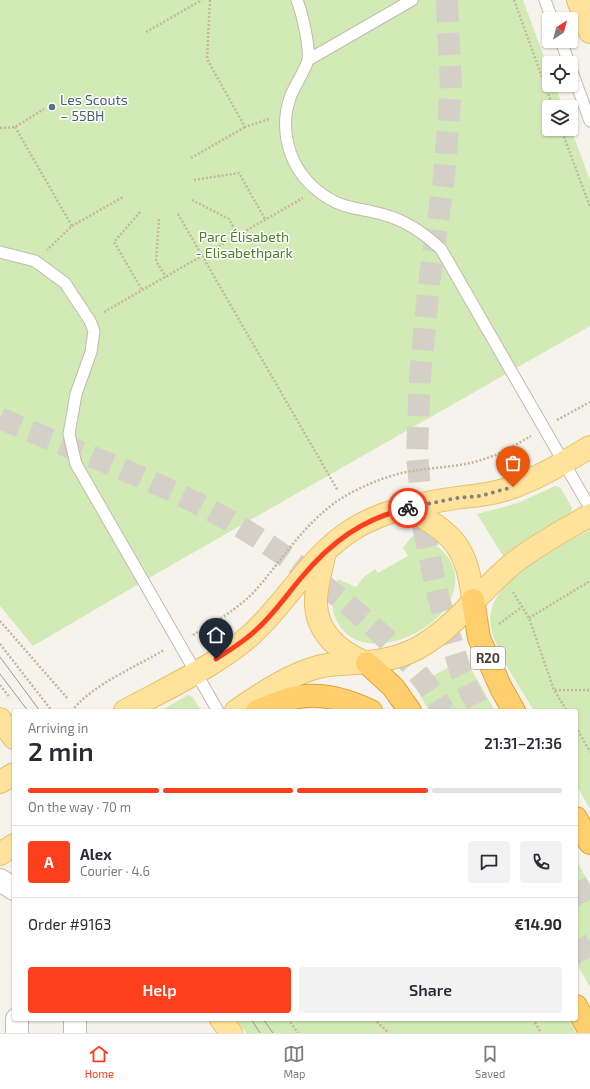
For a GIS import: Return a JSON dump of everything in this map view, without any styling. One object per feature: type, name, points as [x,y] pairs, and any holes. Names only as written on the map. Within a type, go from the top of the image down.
[{"type":"highway","name":"R20","points":[[473,600],[479,638],[501,688],[513,709]]},
{"type":"highway","points":[[367,663],[393,687],[409,709]]},
{"type":"highway","points":[[263,709],[289,700],[310,696],[343,700],[366,709]]},
{"type":"highway","points":[[578,822],[590,843]]},
{"type":"highway","points":[[578,1010],[590,1032]]},
{"type":"main road","points":[[578,0],[590,32]]},
{"type":"main road","points":[[130,709],[237,646],[268,618],[325,552],[354,528],[381,516],[406,508],[503,491],[523,484],[590,447]]},
{"type":"main road","points":[[406,508],[429,520],[444,531],[463,553],[468,569],[473,600]]},
{"type":"main road","points":[[239,709],[279,685],[312,669],[326,666],[367,663],[398,657],[428,642],[448,627],[473,600],[529,552],[590,515]]},
{"type":"main road","points":[[325,552],[316,600],[321,624],[334,644],[344,653],[367,663]]},
{"type":"main road","points":[[0,719],[12,735]]},
{"type":"main road","points":[[0,782],[12,775]]},
{"type":"main road","points":[[0,854],[12,846]]},
{"type":"main road","points":[[222,1021],[231,1033]]},
{"type":"street","points":[[0,880],[12,888]]},
{"type":"street","points":[[17,1021],[17,1033]]},
{"type":"street","points":[[75,1021],[75,1033]]},
{"type":"lane","points":[[298,0],[304,22],[308,60],[290,97],[286,114],[285,130],[292,157],[297,168],[316,190],[330,200],[343,207],[386,216],[406,223],[420,231],[441,249],[590,508]]},
{"type":"lane","points":[[308,60],[412,0]]},
{"type":"lane","points":[[545,0],[549,12]]},
{"type":"lane","points":[[578,88],[590,121]]},
{"type":"lane","points":[[0,252],[35,261],[65,283],[90,320],[94,330],[91,352],[76,394],[69,434],[76,464],[217,709]]},
{"type":"path","points":[[146,32],[202,0]]},
{"type":"path","points":[[210,0],[207,59],[245,127]]},
{"type":"path","points":[[514,0],[550,100]]},
{"type":"path","points":[[0,128],[15,127],[44,109]]},
{"type":"path","points":[[191,158],[245,127],[286,114]]},
{"type":"path","points":[[15,127],[72,226]]},
{"type":"path","points":[[565,136],[590,207]]},
{"type":"path","points":[[194,180],[239,173],[266,219]]},
{"type":"path","points":[[90,320],[316,190]]},
{"type":"path","points":[[35,261],[72,226],[123,198]]},
{"type":"path","points":[[192,200],[229,219],[238,235]]},
{"type":"path","points":[[140,212],[114,242],[142,290]]},
{"type":"path","points":[[178,214],[338,491]]},
{"type":"path","points":[[159,219],[156,261],[166,277]]},
{"type":"path","points":[[502,574],[529,618],[554,690],[565,709]]},
{"type":"path","points":[[529,618],[590,582]]},
{"type":"path","points":[[0,621],[68,699]]},
{"type":"path","points":[[0,644],[50,709]]},
{"type":"path","points":[[554,690],[590,690]]},
{"type":"path","points":[[578,731],[590,752]]},
{"type":"path","points":[[289,1021],[298,1033]]},
{"type":"path","points":[[376,1021],[388,1033]]},
{"type":"path","points":[[533,1021],[541,1033]]},
{"type":"green space","name":"Parc Élisabeth - Elisabethpark","points":[[0,0],[523,0],[544,56],[542,56],[542,92],[558,92],[560,100],[542,100],[542,136],[574,136],[590,180],[590,326],[154,575],[33,646],[0,606]]},
{"type":"green space","points":[[555,486],[561,488],[572,508],[571,513],[519,544],[503,556],[477,514],[518,503]]},
{"type":"green space","points":[[590,530],[590,809],[578,788],[578,709],[533,709],[503,659],[491,627],[491,610],[498,595],[510,581],[525,568],[560,546]]},
{"type":"green space","points":[[412,536],[435,545],[444,552],[450,561],[454,571],[455,582],[453,594],[447,606],[438,617],[426,627],[397,641],[366,643],[352,638],[341,628],[337,622],[333,610],[333,598],[338,579],[356,587],[364,577],[375,569],[378,573],[408,556],[403,548]]},
{"type":"green space","points":[[465,658],[494,709],[428,709],[415,686]]},
{"type":"green space","points":[[188,695],[193,697],[200,709],[164,709]]},
{"type":"green space","points":[[578,864],[590,885],[590,987],[578,966]]},
{"type":"green space","points":[[237,1021],[570,1021],[576,1033],[246,1033]]},
{"type":"tunnel","points":[[447,0],[451,89],[444,177],[429,284],[420,376],[417,455],[424,531],[438,596],[461,673],[479,709]]},
{"type":"tunnel","points":[[0,418],[183,496],[242,528],[269,545],[335,594],[388,640],[413,667],[443,709]]},
{"type":"tunnel","points":[[578,886],[590,907]]},
{"type":"tunnel","points":[[578,943],[590,964]]},
{"type":"tram line","points":[[0,657],[39,709]]},
{"type":"tram line","points":[[0,674],[26,709]]},
{"type":"tram line","points":[[252,1021],[260,1033]]},
{"type":"tram line","points":[[264,1021],[273,1033]]},
{"type":"way so far","points":[[408,508],[456,498],[480,496],[503,491],[513,487]]},
{"type":"place","name":"Les Scouts – 55BH","points":[[52,107]]},
{"type":"route","points":[[216,659],[237,646],[253,633],[268,618],[302,577],[338,540],[354,528],[381,516],[408,508]]}]
